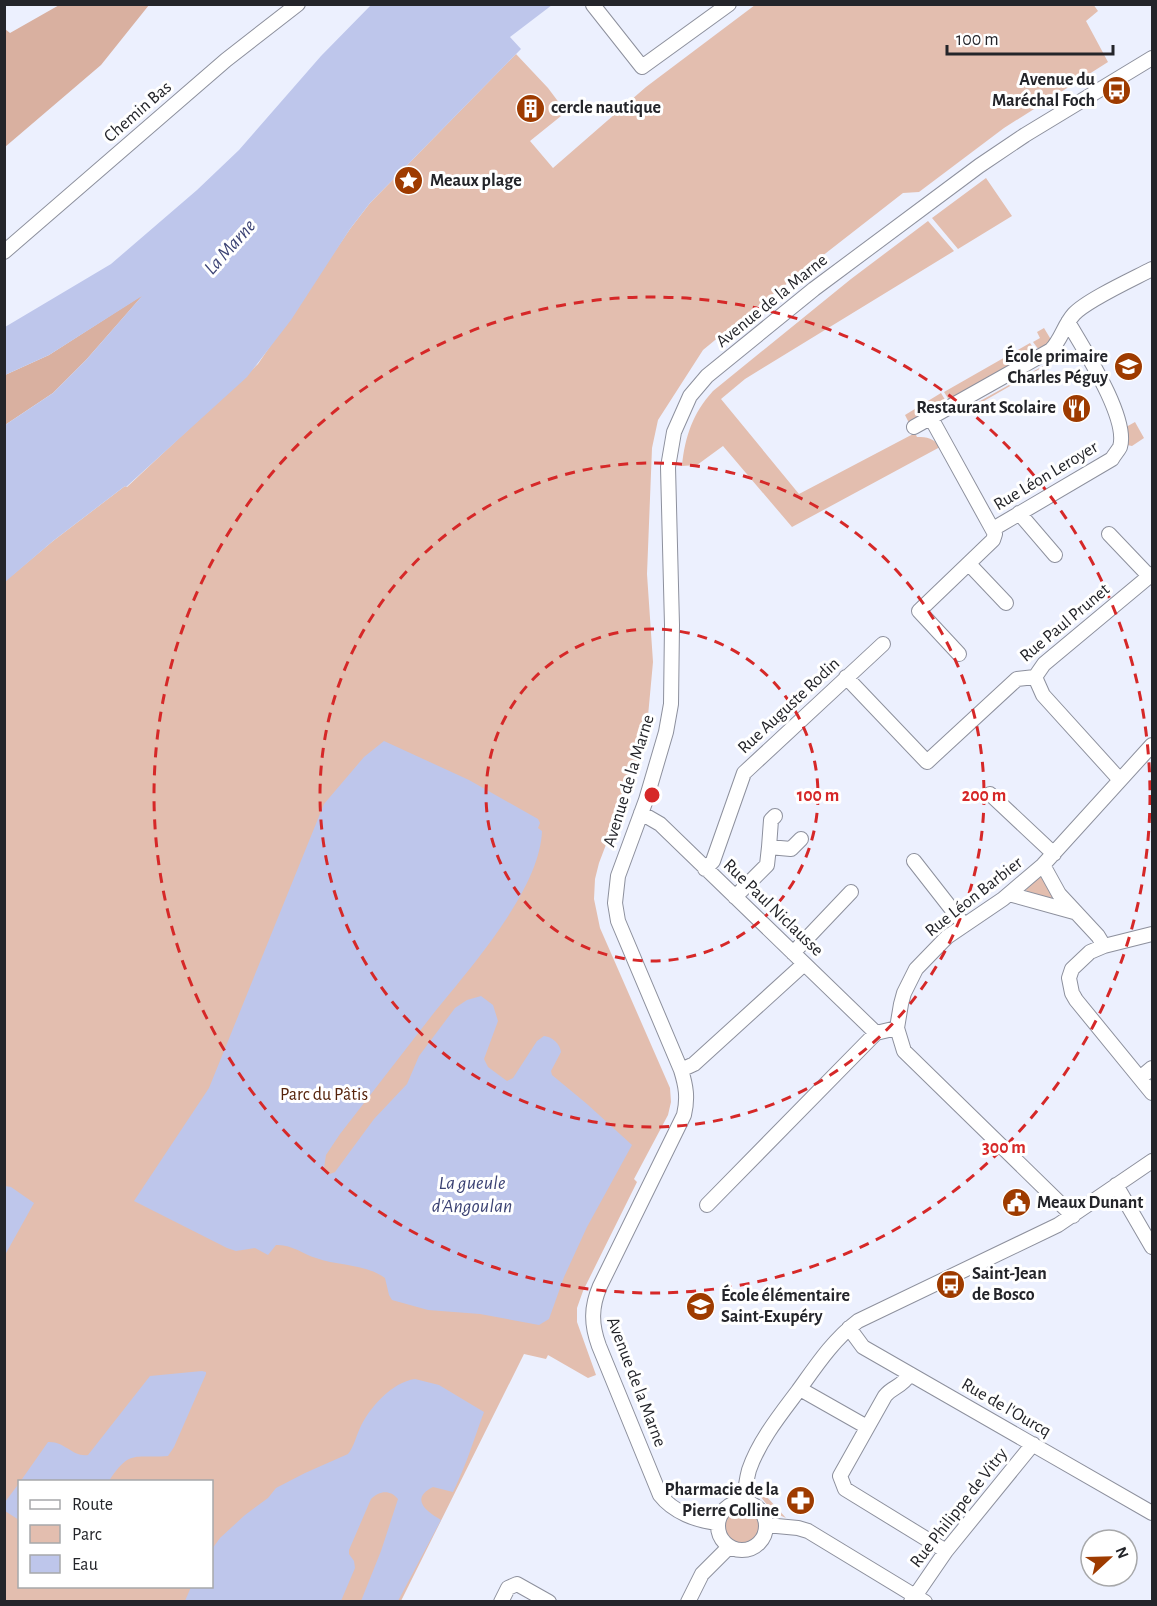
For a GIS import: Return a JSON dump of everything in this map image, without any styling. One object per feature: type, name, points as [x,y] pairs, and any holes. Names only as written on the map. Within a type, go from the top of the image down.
[{"type":"street","name":"Chemin Bas","points":[[4,252],[226,60],[298,4]]},
{"type":"street","points":[[593,5],[642,67],[729,4]]},
{"type":"street","name":"Avenue de la Marne","points":[[718,1523],[685,1514],[673,1508],[660,1495],[592,1324],[593,1305],[600,1286],[684,1115],[687,1096],[681,1070],[618,921],[615,903],[618,876],[663,743],[671,704],[669,467],[674,432],[690,396],[707,376],[814,289],[978,166],[1152,58]]},
{"type":"street","points":[[914,427],[1051,350],[1057,344],[1068,322],[1080,309],[1152,269]]},
{"type":"street","name":"Rue Léon Leroyer","points":[[993,529],[1112,459],[1120,447],[1121,438],[1115,407],[1068,322]]},
{"type":"street","points":[[931,418],[993,529],[993,540],[919,611],[959,654]]},
{"type":"street","points":[[1019,513],[1055,555]]},
{"type":"street","points":[[1109,534],[1151,575]]},
{"type":"street","points":[[969,564],[1006,603]]},
{"type":"street","name":"Rue Paul Prunet","points":[[846,677],[927,762],[1017,679],[1035,677],[1044,664],[1151,575]]},
{"type":"street","name":"Rue Auguste Rodin","points":[[705,868],[712,861],[744,773],[883,644]]},
{"type":"street","points":[[1035,677],[1043,695],[1120,780]]},
{"type":"street","name":"Rue Léon Barbier","points":[[897,1028],[904,993],[916,969],[947,937],[1009,894],[1043,865],[1152,746]]},
{"type":"street","points":[[990,794],[1054,854]]},
{"type":"street","name":"Rue Paul Niclausse","points":[[641,813],[660,824],[876,1033]]},
{"type":"street","points":[[735,897],[766,865],[771,820],[775,816]]},
{"type":"street","points":[[769,847],[791,849],[801,839]]},
{"type":"street","points":[[914,861],[964,925]]},
{"type":"street","points":[[1043,865],[1059,894],[1101,939],[1104,946]]},
{"type":"street","points":[[793,952],[851,892]]},
{"type":"street","points":[[1009,894],[1077,912]]},
{"type":"street","points":[[824,899],[834,909]]},
{"type":"street","points":[[1152,934],[1104,946],[1090,952],[1072,969],[1069,986],[1076,1000],[1152,1093]]},
{"type":"street","points":[[681,1070],[694,1064],[804,964]]},
{"type":"street","points":[[707,1205],[876,1033],[897,1028],[904,1051],[1073,1216]]},
{"type":"street","points":[[1140,1078],[1152,1068]]},
{"type":"street","points":[[744,1502],[752,1463],[768,1434],[828,1350],[849,1328],[864,1318],[1058,1225],[1152,1161]]},
{"type":"street","points":[[1116,1185],[1152,1247]]},
{"type":"street","name":"Rue de l'Ourcq","points":[[849,1328],[863,1347],[1152,1513]]},
{"type":"street","points":[[910,1374],[903,1384],[889,1391],[885,1396],[840,1476],[845,1489],[946,1551]]},
{"type":"street","points":[[800,1389],[867,1427]]},
{"type":"street","name":"Rue Philippe de Vitry","points":[[917,1599],[946,1551],[1033,1444]]},
{"type":"street","points":[[744,1502],[758,1509],[766,1526],[763,1537],[753,1548],[743,1550],[729,1546],[720,1537],[718,1523],[727,1507],[744,1502]]},
{"type":"street","points":[[766,1526],[798,1528],[808,1532],[917,1599]]},
{"type":"street","points":[[688,1602],[702,1574],[729,1546]]},
{"type":"street","points":[[501,1602],[508,1588],[517,1584],[549,1602]]},
{"type":"green space","name":"Parc du Pâtis","points":[[1093,4],[1098,11],[1086,21],[1108,62],[1004,128],[919,192],[903,193],[726,331],[703,350],[658,420],[652,448],[647,574],[653,662],[648,716],[642,750],[599,863],[594,899],[600,928],[670,1088],[671,1102],[668,1115],[634,1179],[637,1182],[583,1291],[577,1308],[577,1322],[596,1375],[588,1378],[548,1355],[546,1359],[524,1354],[401,1601],[5,1601],[4,582],[53,541],[125,486],[127,487],[258,364],[370,203],[516,54],[548,88],[566,112],[530,141],[553,168],[646,87],[755,5]]},
{"type":"green space","points":[[986,178],[1012,216],[958,249],[932,218]]},
{"type":"green space","points":[[928,221],[954,251],[745,379],[721,399],[799,494],[915,433],[917,437],[933,440],[940,447],[792,527],[723,446],[697,465],[682,466],[685,445],[695,416],[713,391],[851,279]]},
{"type":"green space","points":[[1044,328],[1053,343],[1039,350],[1033,342],[1040,338],[1037,332]]},
{"type":"green space","points":[[1030,343],[1036,352],[949,400],[944,392]]},
{"type":"green space","points":[[1043,367],[963,413],[962,411]]},
{"type":"green space","points":[[941,393],[947,403],[909,423],[905,415]]},
{"type":"green space","points":[[1135,422],[1144,438],[1132,446],[1127,445],[1126,427]]},
{"type":"green space","points":[[1040,875],[1052,895],[1062,904],[1027,895],[1026,888]]},
{"type":"green space","points":[[756,1485],[786,1518],[767,1505]]},
{"type":"green space","points":[[742,1508],[754,1514],[760,1526],[754,1538],[742,1544],[730,1538],[724,1526],[730,1514]]},
{"type":"shaded area","points":[[61,4],[149,5],[101,65],[5,147],[5,29],[10,33]]},
{"type":"shaded area","points":[[144,294],[86,360],[53,393],[5,425],[5,375],[49,355]]},
{"type":"water","name":"La Marne","points":[[372,4],[552,5],[510,37],[521,49],[370,203],[350,229],[291,320],[247,377],[126,487],[53,541],[5,582],[5,425],[53,393],[86,360],[142,296],[49,355],[5,375],[5,327],[111,264],[197,190],[239,150],[321,56]]},
{"type":"water","name":"La gueule d'Angoulan","points":[[384,741],[469,780],[538,819],[540,823],[538,828],[542,831],[538,854],[529,878],[501,927],[340,1134],[326,1155],[324,1168],[330,1174],[335,1172],[374,1119],[407,1084],[419,1056],[455,1008],[467,1000],[481,996],[493,1005],[498,1021],[484,1059],[488,1067],[507,1081],[513,1078],[537,1041],[544,1036],[556,1041],[561,1052],[551,1071],[552,1075],[632,1145],[587,1227],[564,1277],[549,1319],[539,1325],[480,1314],[428,1310],[392,1300],[385,1278],[377,1273],[325,1261],[281,1245],[276,1245],[268,1255],[255,1248],[236,1251],[134,1201],[209,1088],[324,804],[364,757]]},
{"type":"water","points":[[5,1186],[11,1187],[34,1203],[5,1255]]},
{"type":"water","points":[[206,1372],[168,1456],[128,1459],[110,1480],[21,1480],[48,1442],[59,1444],[77,1454],[88,1455],[150,1376]]},
{"type":"water","points":[[415,1379],[439,1385],[484,1412],[453,1492],[433,1487],[422,1496],[421,1501],[426,1509],[441,1520],[398,1601],[361,1601],[398,1499],[384,1492],[371,1499],[349,1550],[355,1568],[341,1601],[185,1601],[191,1588],[213,1588],[213,1548],[220,1538],[268,1498],[276,1488],[348,1454],[364,1420],[375,1404],[406,1381]]},
{"type":"water","points":[[18,1485],[18,1519],[5,1511],[5,1502]]},
{"type":"place","name":"Avenue du Maréchal Foch","points":[[1116,90]]},
{"type":"place","name":"cercle nautique","points":[[530,108]]},
{"type":"place","name":"Meaux plage","points":[[409,181]]},
{"type":"place","name":"École primaire Charles Péguy","points":[[1129,367]]},
{"type":"place","name":"Restaurant Scolaire","points":[[1077,408]]},
{"type":"place","name":"Meaux Dunant","points":[[1016,1203]]},
{"type":"place","name":"Saint-Jean de Bosco","points":[[951,1284]]},
{"type":"place","name":"École élémentaire Saint-Exupéry","points":[[700,1306]]},
{"type":"place","name":"Pharmacie de la Pierre Colline","points":[[800,1500]]}]
